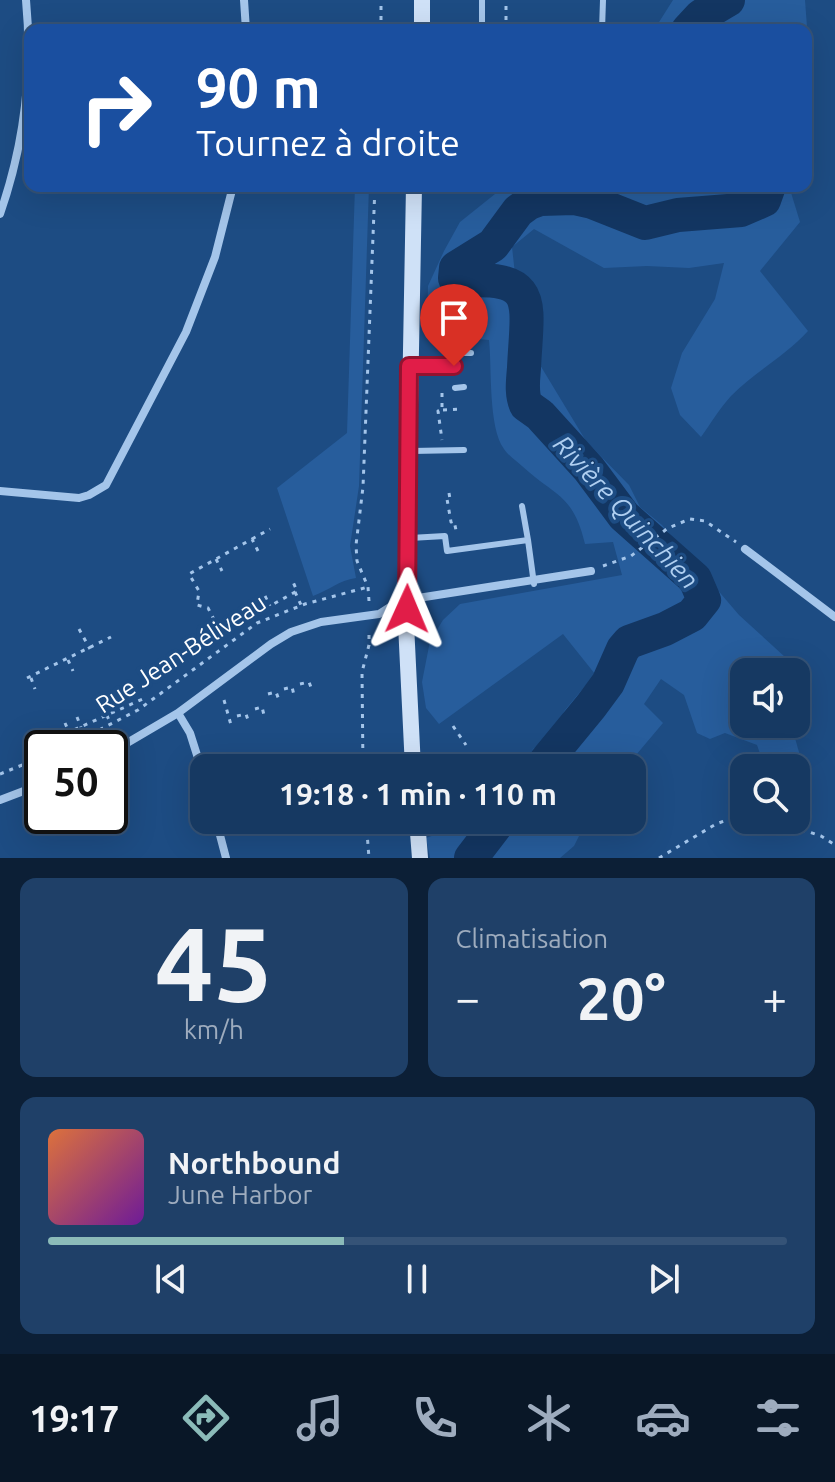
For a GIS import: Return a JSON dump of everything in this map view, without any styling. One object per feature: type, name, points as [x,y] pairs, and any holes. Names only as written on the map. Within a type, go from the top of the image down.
[{"type":"main road","points":[[422,0],[422,24]]},
{"type":"main road","points":[[412,754],[406,600],[414,192]]},
{"type":"main road","points":[[418,834],[420,858]]},
{"type":"street","points":[[26,0],[27,24]]},
{"type":"street","points":[[244,0],[246,24]]},
{"type":"street","points":[[0,214],[13,175],[24,111]]},
{"type":"street","points":[[0,491],[79,498],[99,491],[107,483],[186,332],[215,257],[231,192]]},
{"type":"street","points":[[745,549],[835,617]]},
{"type":"street","name":"Rue Jean-Béliveau","points":[[128,742],[178,713],[291,632],[321,622],[379,614],[399,601],[591,571]]},
{"type":"street","points":[[178,713],[190,733],[197,754]]},
{"type":"street","points":[[0,800],[24,791]]},
{"type":"street","points":[[220,834],[226,858]]},
{"type":"lane","points":[[482,0],[482,24]]},
{"type":"lane","points":[[602,24],[603,0]]},
{"type":"lane","points":[[409,366],[454,366],[454,353],[471,353]]},
{"type":"lane","points":[[455,388],[464,387]]},
{"type":"lane","points":[[408,450],[464,450]]},
{"type":"lane","points":[[522,506],[534,581]]},
{"type":"lane","points":[[408,538],[445,536],[447,551],[528,540]]},
{"type":"path","points":[[381,0],[381,24]]},
{"type":"path","points":[[506,0],[506,24]]},
{"type":"path","name":"Rue Jean-Béliveau","points":[[101,730],[154,699],[240,634],[269,617],[368,587],[357,561],[356,545],[363,487],[375,192]]},
{"type":"path","points":[[442,393],[442,410]]},
{"type":"path","points":[[442,440],[438,411],[463,409]]},
{"type":"path","points":[[449,493],[449,512],[456,535]]},
{"type":"path","points":[[442,513],[449,512]]},
{"type":"path","points":[[604,566],[631,556],[682,521],[699,519],[745,549]]},
{"type":"path","points":[[270,529],[189,574],[199,591],[197,605],[208,608],[221,633],[295,592]]},
{"type":"path","points":[[252,539],[258,551]]},
{"type":"path","points":[[216,559],[222,571]]},
{"type":"path","points":[[293,582],[301,605]]},
{"type":"path","points":[[265,596],[270,606]]},
{"type":"path","points":[[250,605],[255,614]]},
{"type":"path","points":[[265,609],[269,617]]},
{"type":"path","points":[[229,616],[240,634]]},
{"type":"path","points":[[79,629],[90,649]]},
{"type":"path","points":[[35,689],[29,677],[111,637]]},
{"type":"path","points":[[363,754],[362,672],[369,645]]},
{"type":"path","points":[[68,659],[73,671]]},
{"type":"path","points":[[300,684],[309,682],[312,690]]},
{"type":"path","points":[[284,689],[292,687],[294,695]]},
{"type":"path","points":[[268,694],[276,692],[279,700]]},
{"type":"path","points":[[75,730],[145,698]]},
{"type":"path","points":[[224,700],[231,725]]},
{"type":"path","points":[[103,706],[111,725]]},
{"type":"path","points":[[255,709],[262,707],[264,715]]},
{"type":"path","points":[[237,716],[246,714],[248,720]]},
{"type":"path","points":[[77,717],[81,727]]},
{"type":"path","points":[[65,723],[68,730]]},
{"type":"path","points":[[453,726],[466,745]]},
{"type":"path","points":[[0,774],[24,764]]},
{"type":"path","points":[[659,858],[730,819]]},
{"type":"path","points":[[810,832],[835,845]]},
{"type":"path","points":[[367,834],[369,858]]},
{"type":"shaded area","points":[[673,0],[805,0],[807,24],[658,24]]},
{"type":"shaded area","points":[[355,192],[369,192],[359,486],[350,546],[356,578],[313,596],[277,488],[347,433]]},
{"type":"shaded area","points":[[498,192],[791,192],[800,222],[760,271],[808,331],[731,396],[701,437],[680,415],[671,388],[682,353],[715,299],[724,263],[689,268],[604,268],[534,229],[512,247],[515,274],[530,279],[543,315],[537,360],[586,441],[629,485],[640,507],[662,525],[739,615],[786,658],[730,658],[730,735],[725,733],[710,739],[697,733],[684,695],[661,679],[644,704],[663,723],[637,754],[530,754],[552,734],[565,710],[595,674],[563,634],[439,724],[426,708],[422,682],[430,641],[443,620],[460,604],[622,575],[613,542],[585,544],[569,506],[504,449],[495,427],[489,340],[478,339],[477,326],[427,325],[428,286],[460,222]]},
{"type":"shaded area","points":[[738,738],[795,738],[800,754],[760,754],[757,745]]},
{"type":"shaded area","points":[[437,834],[580,834],[574,846],[560,858],[430,858],[426,838]]},
{"type":"waterway","name":"Rivière Quinchien","points":[[694,24],[728,0]]},
{"type":"waterway","name":"Rivière Quinchien","points":[[552,754],[608,683],[629,642],[692,615],[704,600],[695,579],[624,516],[589,469],[540,415],[526,405],[523,396],[526,310],[516,288],[485,280],[459,281],[455,278],[456,268],[493,245],[518,211],[540,199],[574,198],[592,202],[645,223],[678,215],[741,210],[764,200],[767,192]]},
{"type":"waterway","name":"Rivière Quinchien","points":[[471,858],[489,834]]},
{"type":"route","points":[[407,609],[409,366],[454,366]]}]
